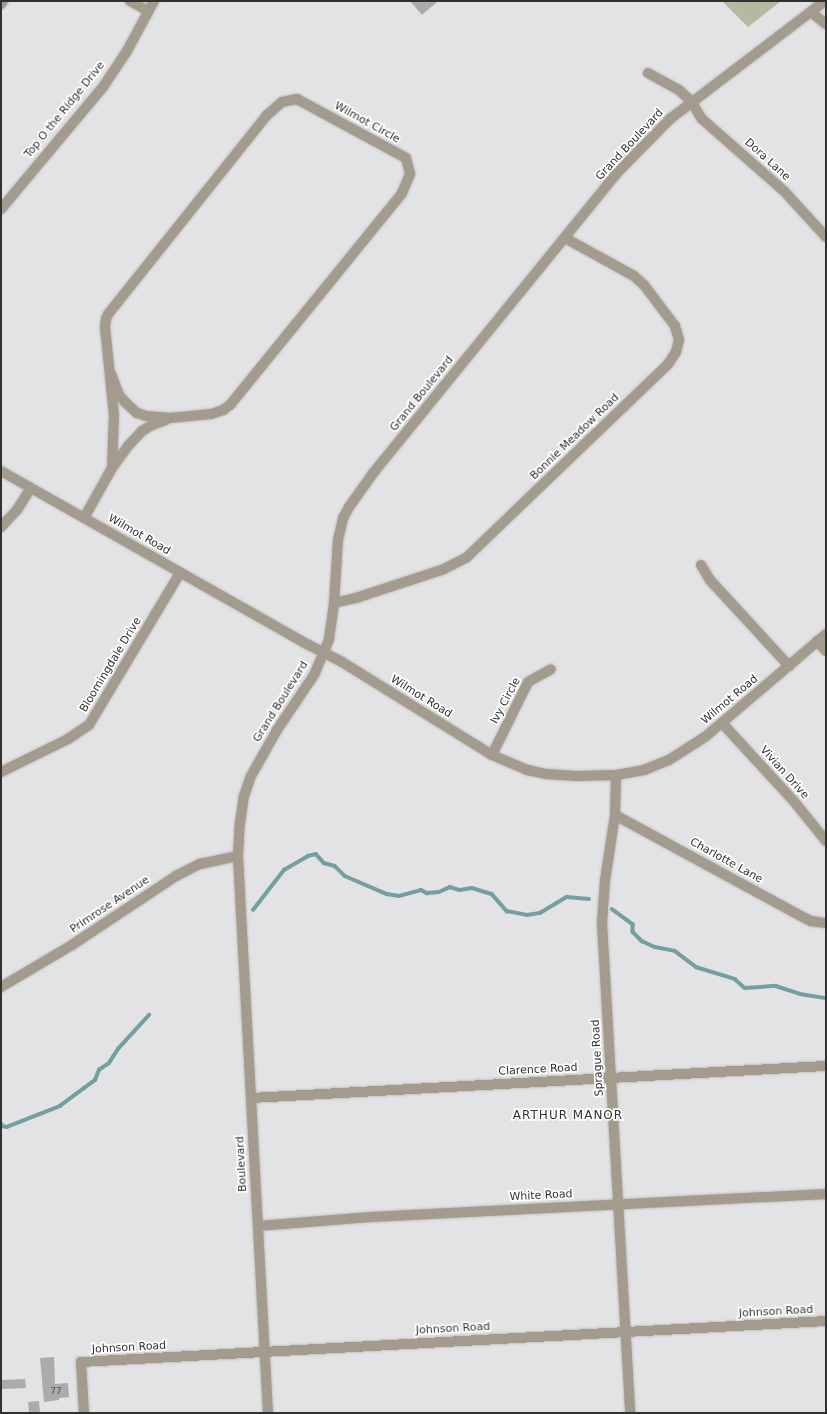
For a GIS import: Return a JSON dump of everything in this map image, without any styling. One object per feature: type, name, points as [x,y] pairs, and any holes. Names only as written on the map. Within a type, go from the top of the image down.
[{"type":"street","points":[[130,1],[148,11]]},
{"type":"street","name":"Top O the Ridge Drive","points":[[1,209],[103,87],[126,51],[154,1]]},
{"type":"street","name":"Grand Boulevard","points":[[241,913],[238,856],[244,796],[251,776],[277,730],[314,675],[329,639],[334,603],[340,528],[348,507],[374,472],[617,173],[670,119],[825,1]]},
{"type":"street","points":[[811,12],[826,24]]},
{"type":"street","name":"Dora Lane","points":[[648,73],[679,90],[691,102],[702,119],[784,191],[826,236]]},
{"type":"street","name":"Wilmot Circle","points":[[111,374],[119,395],[132,409],[146,416],[170,418],[217,413],[230,405],[402,193],[410,174],[406,158],[297,99],[282,102],[275,106],[108,314],[105,327],[114,415],[112,468]]},
{"type":"street","name":"Bonnie Meadow Road","points":[[334,603],[359,597],[444,569],[466,558],[662,369],[676,352],[679,340],[675,326],[644,285],[634,276],[565,238]]},
{"type":"street","name":"Wilmot Circle","points":[[84,518],[112,468],[128,446],[142,431],[152,425],[170,418]]},
{"type":"street","name":"Wilmot Road","points":[[1,471],[180,573],[323,653],[342,662],[492,755],[522,768],[546,774],[576,776],[616,775],[644,770],[669,760],[705,737],[826,634]]},
{"type":"street","points":[[1,527],[17,510],[31,488]]},
{"type":"street","points":[[701,565],[710,580],[789,666]]},
{"type":"street","name":"Bloomingdale Drive","points":[[1,772],[68,739],[89,725],[180,573]]},
{"type":"street","points":[[817,641],[826,651]]},
{"type":"street","name":"Ivy Circle","points":[[492,755],[528,682],[551,669]]},
{"type":"street","name":"Vivian Drive","points":[[722,723],[792,799],[826,841]]},
{"type":"street","name":"Sprague Road","points":[[616,775],[615,815],[605,880],[602,923],[630,1413]]},
{"type":"street","name":"Charlotte Lane","points":[[615,815],[797,914],[811,921],[826,923]]},
{"type":"street","name":"Primrose Avenue","points":[[1,987],[72,945],[176,876],[200,864],[238,856]]},
{"type":"street","name":"Boulevard","points":[[241,913],[268,1413]]},
{"type":"street","name":"Clarence Road","points":[[251,1098],[826,1066]]},
{"type":"street","name":"White Road","points":[[258,1226],[372,1217],[826,1194]]},
{"type":"street","name":"Johnson Road","points":[[84,1413],[81,1362],[826,1321]]},
{"type":"green space","points":[[722,1],[781,1],[748,27]]},
{"type":"building","points":[[410,1],[438,1],[422,15]]},
{"type":"building","points":[[54,1357],[55,1384],[68,1383],[69,1397],[44,1402],[40,1358]]},
{"type":"building","points":[[25,1379],[26,1388],[1,1389],[1,1380]]},
{"type":"building","points":[[39,1401],[40,1412],[29,1412],[28,1402]]},
{"type":"waterway","points":[[253,910],[284,870],[308,856],[316,854],[324,863],[335,866],[345,876],[387,894],[399,896],[421,890],[427,893],[439,892],[450,887],[460,890],[472,888],[492,894],[507,911],[527,915],[540,913],[567,897],[589,899]]},
{"type":"waterway","points":[[612,909],[633,924],[633,932],[642,941],[655,947],[675,951],[696,967],[735,979],[745,988],[776,986],[800,994],[826,998]]},
{"type":"waterway","points":[[1,1123],[3,1126],[7,1127],[60,1106],[95,1080],[99,1070],[109,1063],[118,1049],[149,1015]]},
{"type":"district","name":"ARTHUR MANOR","points":[[568,1116]]}]
